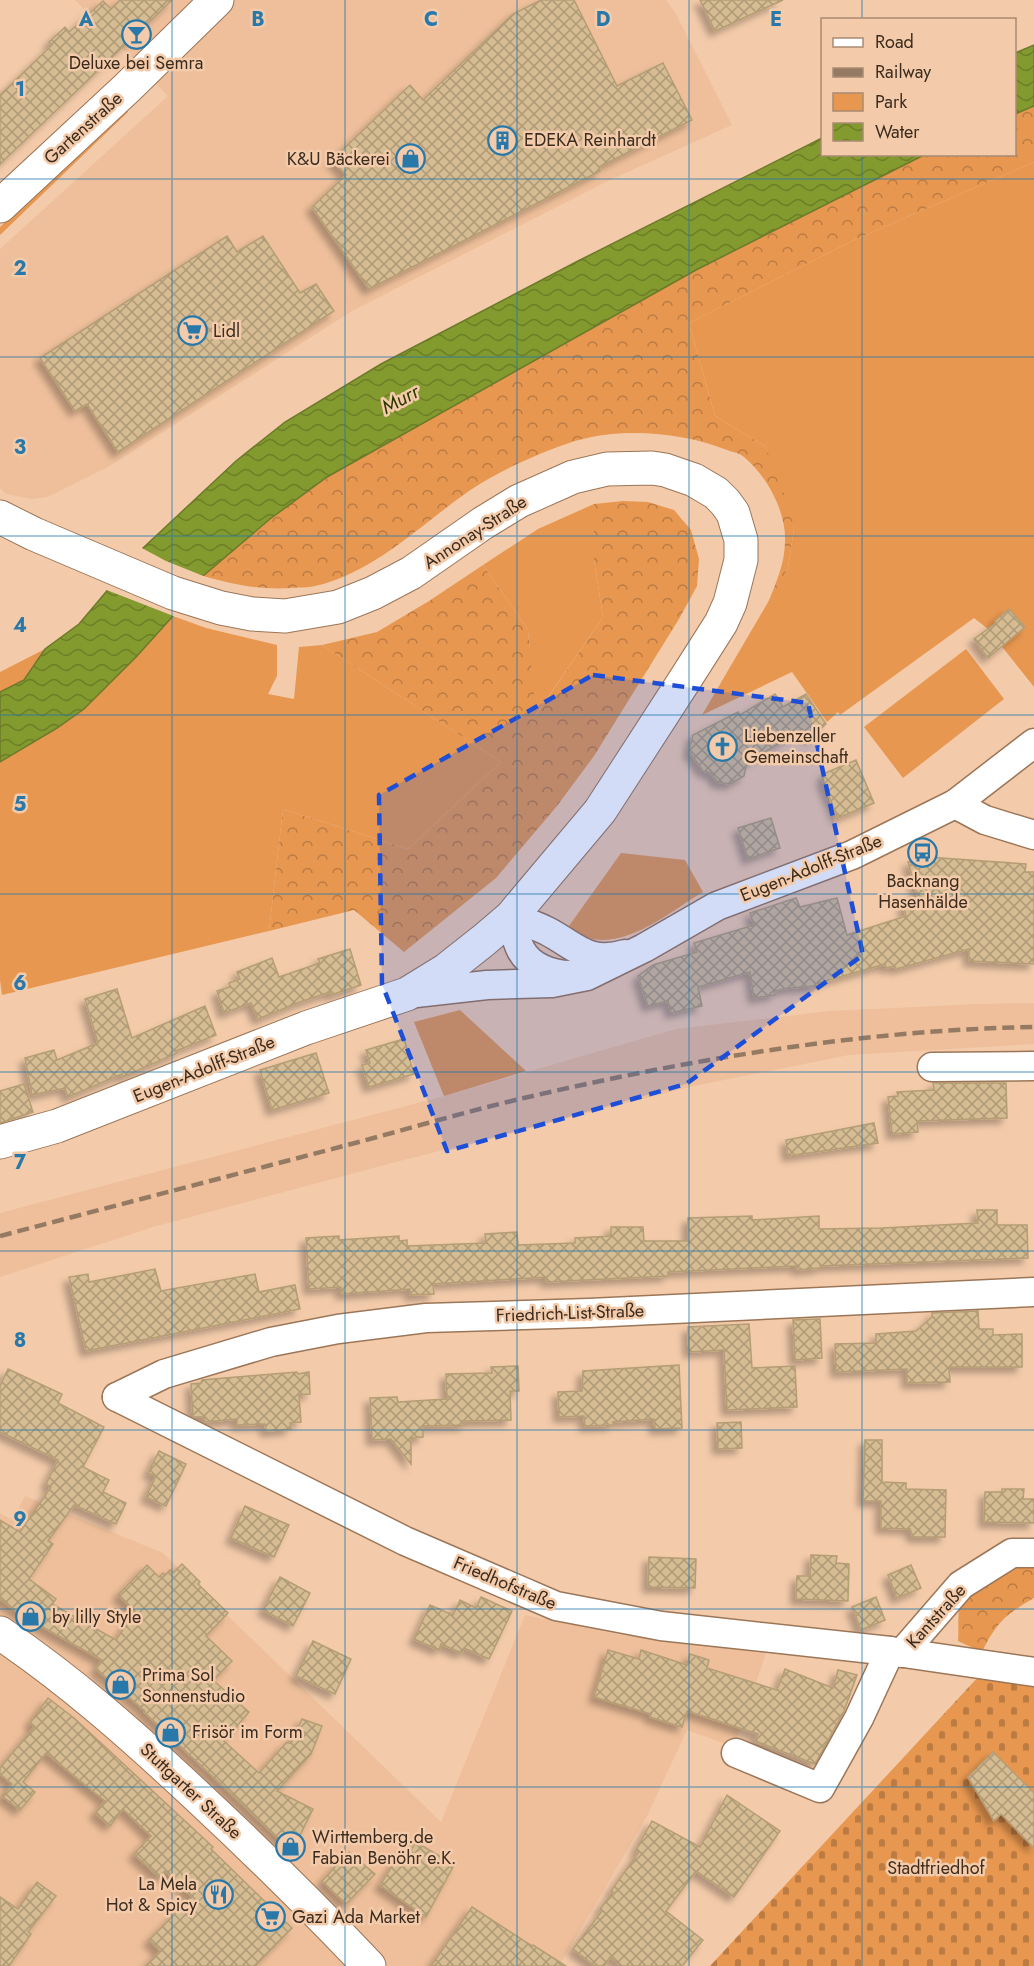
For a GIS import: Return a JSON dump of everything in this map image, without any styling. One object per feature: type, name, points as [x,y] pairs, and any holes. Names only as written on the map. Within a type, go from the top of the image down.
[{"type":"street","name":"Gartenstraße","points":[[0,206],[127,88],[217,0]]},
{"type":"street","name":"Annonay-Straße","points":[[0,517],[156,586],[221,608],[252,614],[285,616],[338,607],[373,593],[411,573],[519,501],[573,477],[607,469],[665,470],[700,483],[725,502],[739,527],[741,560],[730,603],[721,623],[600,812],[511,918]]},
{"type":"street","name":"Eugen-Adolff-Straße","points":[[0,1142],[57,1126],[306,1028],[407,994],[487,985],[552,983],[587,976],[644,948],[717,906],[852,855],[955,804],[1034,743]]},
{"type":"street","points":[[955,804],[985,820],[1034,835]]},
{"type":"street","name":"Eugen-Adolff-Straße","points":[[511,918],[545,930],[573,949],[595,957],[620,956],[644,948]]},
{"type":"street","name":"Eugen-Adolff-Straße","points":[[511,918],[521,951],[538,966],[559,975],[587,976]]},
{"type":"street","name":"Eugen-Adolff-Straße","points":[[407,994],[446,970],[511,918]]},
{"type":"street","points":[[932,1067],[1034,1066]]},
{"type":"street","name":"Friedrich-List-Straße","points":[[117,1397],[164,1374],[271,1342],[338,1329],[426,1318],[601,1313],[1034,1292]]},
{"type":"street","name":"Friedhofstraße","points":[[117,1397],[405,1541],[556,1606],[661,1626],[896,1652],[1034,1671]]},
{"type":"street","name":"Kantstraße","points":[[736,1753],[820,1788],[896,1652],[961,1585],[1012,1552],[1034,1553]]},
{"type":"street","name":"Stuttgarter Straße","points":[[0,1632],[47,1664],[104,1710],[242,1838],[324,1918],[369,1966]]},
{"type":"highlighted area","points":[[593,675],[808,703],[863,955],[686,1084],[447,1151],[382,984],[379,795]]},
{"type":"shaded area","points":[[75,0],[666,0],[676,14],[732,125],[612,179],[352,311],[108,467],[48,497],[31,499],[6,494],[0,488],[0,249],[168,96]]},
{"type":"shaded area","points":[[1034,1003],[1034,1044],[849,1055],[689,1087],[153,1227],[0,1277],[0,1213],[444,1096],[676,1029],[830,1011]]},
{"type":"shaded area","points":[[25,1496],[163,1553],[441,1822],[525,1615],[621,1635],[766,1653],[734,1747],[687,1730],[647,1816],[559,1966],[0,1966],[0,1513],[12,1520]]},
{"type":"green space","points":[[1034,106],[1034,162],[852,241],[689,323],[715,416],[766,447],[789,507],[794,529],[788,568],[767,605],[782,565],[785,540],[778,506],[760,473],[740,454],[691,439],[652,434],[612,434],[593,437],[562,445],[520,463],[469,491],[377,559],[337,580],[310,587],[268,588],[203,576],[270,519],[327,477],[681,278],[922,156],[1016,156],[1016,114]]},
{"type":"green space","points":[[128,110],[0,235],[0,227],[119,112]]},
{"type":"green space","points":[[1034,162],[1034,687],[988,629],[974,618],[840,715],[838,712],[827,722],[792,672],[702,715],[788,568],[794,529],[766,447],[715,416],[689,323],[852,241]]},
{"type":"green space","points":[[623,501],[648,502],[674,510],[691,530],[699,559],[697,586],[594,756],[557,806],[496,878],[404,952],[354,910],[269,931],[283,809],[408,849],[501,762],[322,645],[377,632],[483,565],[528,630],[536,715],[603,617],[594,560],[594,504]]},
{"type":"green space","points":[[594,504],[594,560],[603,617],[535,716],[528,630],[483,565],[538,529]]},
{"type":"green space","points":[[173,616],[206,628],[277,645],[277,676],[268,694],[294,699],[299,647],[322,645],[501,762],[408,849],[283,809],[269,931],[2,995],[0,980],[0,762],[84,709]]},
{"type":"green space","points":[[45,649],[24,680],[0,692],[0,672]]},
{"type":"green space","points":[[966,649],[1004,699],[903,778],[864,727]]},
{"type":"green space","points":[[621,853],[685,860],[703,892],[663,918],[633,933],[603,940],[585,937],[569,926]]},
{"type":"green space","points":[[460,1010],[526,1071],[444,1096],[414,1022]]},
{"type":"green space","points":[[1034,1562],[1034,1598],[1003,1620],[982,1652],[958,1641],[960,1606],[966,1593],[993,1574]]},
{"type":"green space","name":"Stadtfriedhof","points":[[980,1675],[1034,1687],[1034,1966],[710,1966]]},
{"type":"water","points":[[1034,45],[1034,106],[1016,114],[1016,53]]},
{"type":"water","name":"Murr","points":[[821,139],[821,156],[922,156],[696,270],[327,477],[270,519],[203,576],[173,616],[84,709],[0,762],[0,692],[24,680],[45,649],[79,624],[143,548],[236,461],[285,422],[381,364],[578,261]]},
{"type":"pier","points":[[140,547],[166,561],[206,577],[176,617],[104,589]]},
{"type":"building","points":[[120,0],[172,0],[0,164],[0,95],[52,45],[49,42],[65,27],[69,32],[103,1],[111,9]]},
{"type":"building","name":"EDEKA Reinhardt","points":[[541,0],[574,0],[617,86],[663,63],[692,120],[599,167],[600,171],[369,289],[312,207],[346,175],[332,160],[410,85],[423,100],[513,14]]},
{"type":"building","points":[[700,0],[783,0],[715,31]]},
{"type":"building","name":"Lidl","points":[[227,236],[237,252],[263,236],[300,293],[316,284],[334,311],[118,452],[87,404],[75,411],[40,358]]},
{"type":"building","points":[[1009,609],[1025,627],[988,658],[974,639],[996,623],[995,621]]},
{"type":"building","points":[[775,694],[783,707],[806,694],[826,724],[810,739],[802,729],[747,763],[744,776],[730,784],[717,782],[711,773],[703,771],[689,751],[693,735],[738,712],[740,715]]},
{"type":"building","points":[[856,760],[874,803],[838,818],[823,782],[823,774]]},
{"type":"building","points":[[771,818],[780,848],[748,859],[738,828]]},
{"type":"building","points":[[927,857],[1026,864],[1025,872],[1034,872],[1034,964],[969,961],[969,949],[896,969],[894,966],[886,968],[885,964],[815,984],[816,986],[789,988],[774,991],[775,995],[754,998],[750,972],[698,987],[702,1006],[671,1013],[668,1001],[648,1006],[638,976],[653,965],[697,952],[694,943],[754,925],[750,913],[796,898],[800,907],[837,898],[847,935],[906,916],[903,904],[919,900],[908,862]]},
{"type":"building","points":[[350,949],[361,985],[331,995],[330,992],[258,1019],[251,1003],[224,1013],[217,991],[230,987],[229,983],[240,979],[237,972],[272,958],[279,977],[320,963],[318,959]]},
{"type":"building","points":[[117,989],[132,1038],[205,1006],[216,1035],[176,1051],[177,1053],[123,1077],[122,1074],[68,1097],[65,1088],[32,1095],[25,1058],[54,1050],[57,1060],[98,1043],[85,999]]},
{"type":"building","points":[[404,1039],[414,1074],[369,1087],[362,1065],[370,1063],[366,1050]]},
{"type":"building","points":[[316,1053],[329,1093],[272,1110],[260,1070]]},
{"type":"building","points":[[933,1083],[1006,1083],[1007,1118],[917,1121],[918,1132],[892,1134],[888,1097],[898,1096],[897,1092],[934,1090]]},
{"type":"building","points":[[24,1084],[33,1112],[0,1123],[0,1091]]},
{"type":"building","points":[[874,1123],[878,1143],[788,1156],[786,1140]]},
{"type":"building","points":[[977,1210],[997,1210],[997,1225],[1027,1225],[1028,1258],[820,1266],[820,1268],[798,1270],[796,1266],[668,1272],[668,1276],[546,1282],[546,1277],[433,1284],[434,1294],[410,1295],[410,1289],[341,1294],[341,1287],[309,1289],[306,1238],[339,1236],[339,1240],[399,1236],[399,1241],[407,1240],[407,1246],[486,1243],[485,1234],[517,1232],[518,1245],[575,1243],[575,1238],[611,1236],[611,1227],[643,1227],[644,1241],[688,1241],[688,1218],[752,1216],[752,1220],[819,1216],[819,1229],[882,1228],[978,1223]]},
{"type":"building","points":[[155,1269],[161,1291],[255,1274],[259,1292],[295,1285],[300,1309],[86,1351],[69,1277],[88,1274],[89,1282]]},
{"type":"building","points":[[978,1311],[979,1329],[993,1329],[993,1335],[1022,1334],[1022,1367],[949,1367],[950,1382],[907,1383],[907,1369],[836,1372],[835,1344],[876,1343],[876,1334],[916,1331],[932,1317],[932,1313]]},
{"type":"building","points":[[820,1319],[822,1358],[795,1360],[793,1320]]},
{"type":"building","points":[[749,1324],[752,1368],[795,1366],[797,1407],[727,1410],[724,1350],[689,1352],[688,1327]]},
{"type":"building","points":[[679,1365],[682,1428],[655,1429],[654,1419],[613,1422],[613,1425],[585,1426],[584,1416],[559,1417],[558,1392],[582,1391],[583,1371]]},
{"type":"building","points":[[518,1366],[519,1391],[510,1391],[511,1420],[465,1421],[465,1425],[423,1426],[423,1437],[411,1438],[411,1464],[391,1439],[372,1440],[370,1398],[397,1397],[398,1402],[447,1399],[446,1374],[492,1373],[491,1367]]},
{"type":"building","points":[[8,1369],[62,1394],[58,1403],[104,1427],[83,1467],[109,1480],[103,1492],[126,1503],[116,1524],[74,1505],[48,1541],[53,1544],[29,1579],[56,1599],[52,1604],[116,1640],[135,1612],[118,1595],[147,1565],[159,1577],[170,1570],[173,1573],[182,1564],[200,1582],[198,1584],[228,1613],[206,1636],[232,1661],[213,1680],[249,1712],[224,1741],[259,1773],[286,1743],[291,1743],[302,1719],[322,1726],[311,1754],[277,1791],[313,1809],[292,1851],[145,1711],[96,1669],[102,1660],[36,1625],[0,1599],[0,1520],[20,1532],[51,1487],[46,1484],[58,1460],[0,1432],[0,1386]]},
{"type":"building","points":[[297,1372],[298,1374],[309,1372],[310,1394],[299,1395],[301,1422],[290,1423],[291,1429],[266,1431],[265,1424],[237,1425],[237,1419],[205,1422],[204,1417],[193,1417],[191,1384],[201,1383],[202,1380]]},
{"type":"building","points":[[741,1422],[742,1448],[718,1449],[717,1423]]},
{"type":"building","points":[[865,1440],[882,1440],[882,1482],[906,1483],[906,1489],[946,1490],[945,1537],[913,1537],[910,1529],[881,1528],[881,1501],[863,1501]]},
{"type":"building","points":[[159,1451],[186,1464],[166,1506],[146,1497],[156,1476],[148,1473]]},
{"type":"building","points":[[1002,1489],[1024,1489],[1023,1499],[1034,1499],[1034,1523],[984,1522],[985,1492],[1002,1492]]},
{"type":"building","points":[[245,1506],[289,1525],[274,1557],[231,1538]]},
{"type":"building","points":[[811,1555],[837,1556],[836,1563],[849,1564],[848,1601],[796,1599],[797,1576],[810,1576]]},
{"type":"building","points":[[649,1557],[696,1559],[695,1588],[648,1587]]},
{"type":"building","points":[[911,1565],[921,1588],[897,1598],[888,1575]]},
{"type":"building","points":[[280,1577],[310,1593],[293,1626],[263,1610]]},
{"type":"building","points":[[481,1597],[512,1611],[489,1659],[464,1648],[462,1653],[441,1644],[439,1650],[414,1639],[430,1605],[453,1615],[460,1600],[476,1608]]},
{"type":"building","points":[[876,1597],[885,1620],[861,1630],[852,1607]]},
{"type":"building","points":[[313,1641],[351,1659],[335,1694],[296,1676]]},
{"type":"building","points":[[608,1650],[639,1659],[641,1650],[687,1665],[690,1654],[709,1660],[707,1668],[777,1690],[785,1669],[833,1688],[838,1670],[857,1675],[844,1711],[815,1764],[755,1741],[758,1734],[687,1711],[682,1727],[650,1717],[651,1714],[594,1697]]},
{"type":"building","points":[[48,1698],[74,1718],[213,1847],[211,1849],[292,1928],[255,1966],[146,1966],[160,1951],[149,1940],[192,1897],[165,1871],[159,1877],[134,1854],[151,1836],[123,1809],[110,1826],[95,1813],[105,1801],[46,1753],[23,1782],[35,1792],[20,1810],[2,1796],[12,1784],[0,1774],[0,1768],[34,1727],[30,1723]]},
{"type":"building","points":[[993,1752],[1034,1793],[1034,1848],[1001,1814],[994,1821],[968,1777]]},
{"type":"building","points":[[727,1795],[780,1831],[734,1897],[696,1871],[666,1911],[703,1940],[682,1966],[621,1966],[610,1957],[604,1966],[595,1966],[573,1949],[602,1911],[600,1909],[613,1892],[611,1891],[639,1852],[636,1850],[652,1821],[700,1847]]},
{"type":"building","points":[[416,1842],[454,1865],[426,1917],[380,1885],[402,1851],[408,1855]]},
{"type":"building","points":[[349,1852],[375,1874],[346,1904],[322,1881]]},
{"type":"building","points":[[37,1882],[56,1896],[28,1932],[31,1934],[9,1966],[0,1966],[0,1897],[18,1909]]},
{"type":"building","points":[[472,1907],[532,1946],[566,1966],[431,1966]]},
{"type":"railway","points":[[0,1236],[482,1108],[650,1071],[842,1040],[970,1029],[1034,1027]]},
{"type":"place","name":"Deluxe bei Semra","points":[[136,34]]},
{"type":"place","name":"EDEKA Reinhardt","points":[[503,140]]},
{"type":"place","name":"K&U Bäckerei","points":[[411,159]]},
{"type":"place","name":"Lidl","points":[[192,331]]},
{"type":"place","name":"Liebenzeller Gemeinschaft","points":[[723,746]]},
{"type":"place","name":"Backnang Hasenhälde","points":[[923,852]]},
{"type":"place","name":"by lilly Style","points":[[31,1617]]},
{"type":"place","name":"Prima Sol Sonnenstudio","points":[[121,1685]]},
{"type":"place","name":"Frisör im Form","points":[[171,1732]]},
{"type":"place","name":"Wirttemberg.de Fabian Benöhr e.K.","points":[[291,1847]]},
{"type":"place","name":"La Mela Hot & Spicy","points":[[218,1894]]},
{"type":"place","name":"Gazi Ada Market","points":[[271,1917]]}]
